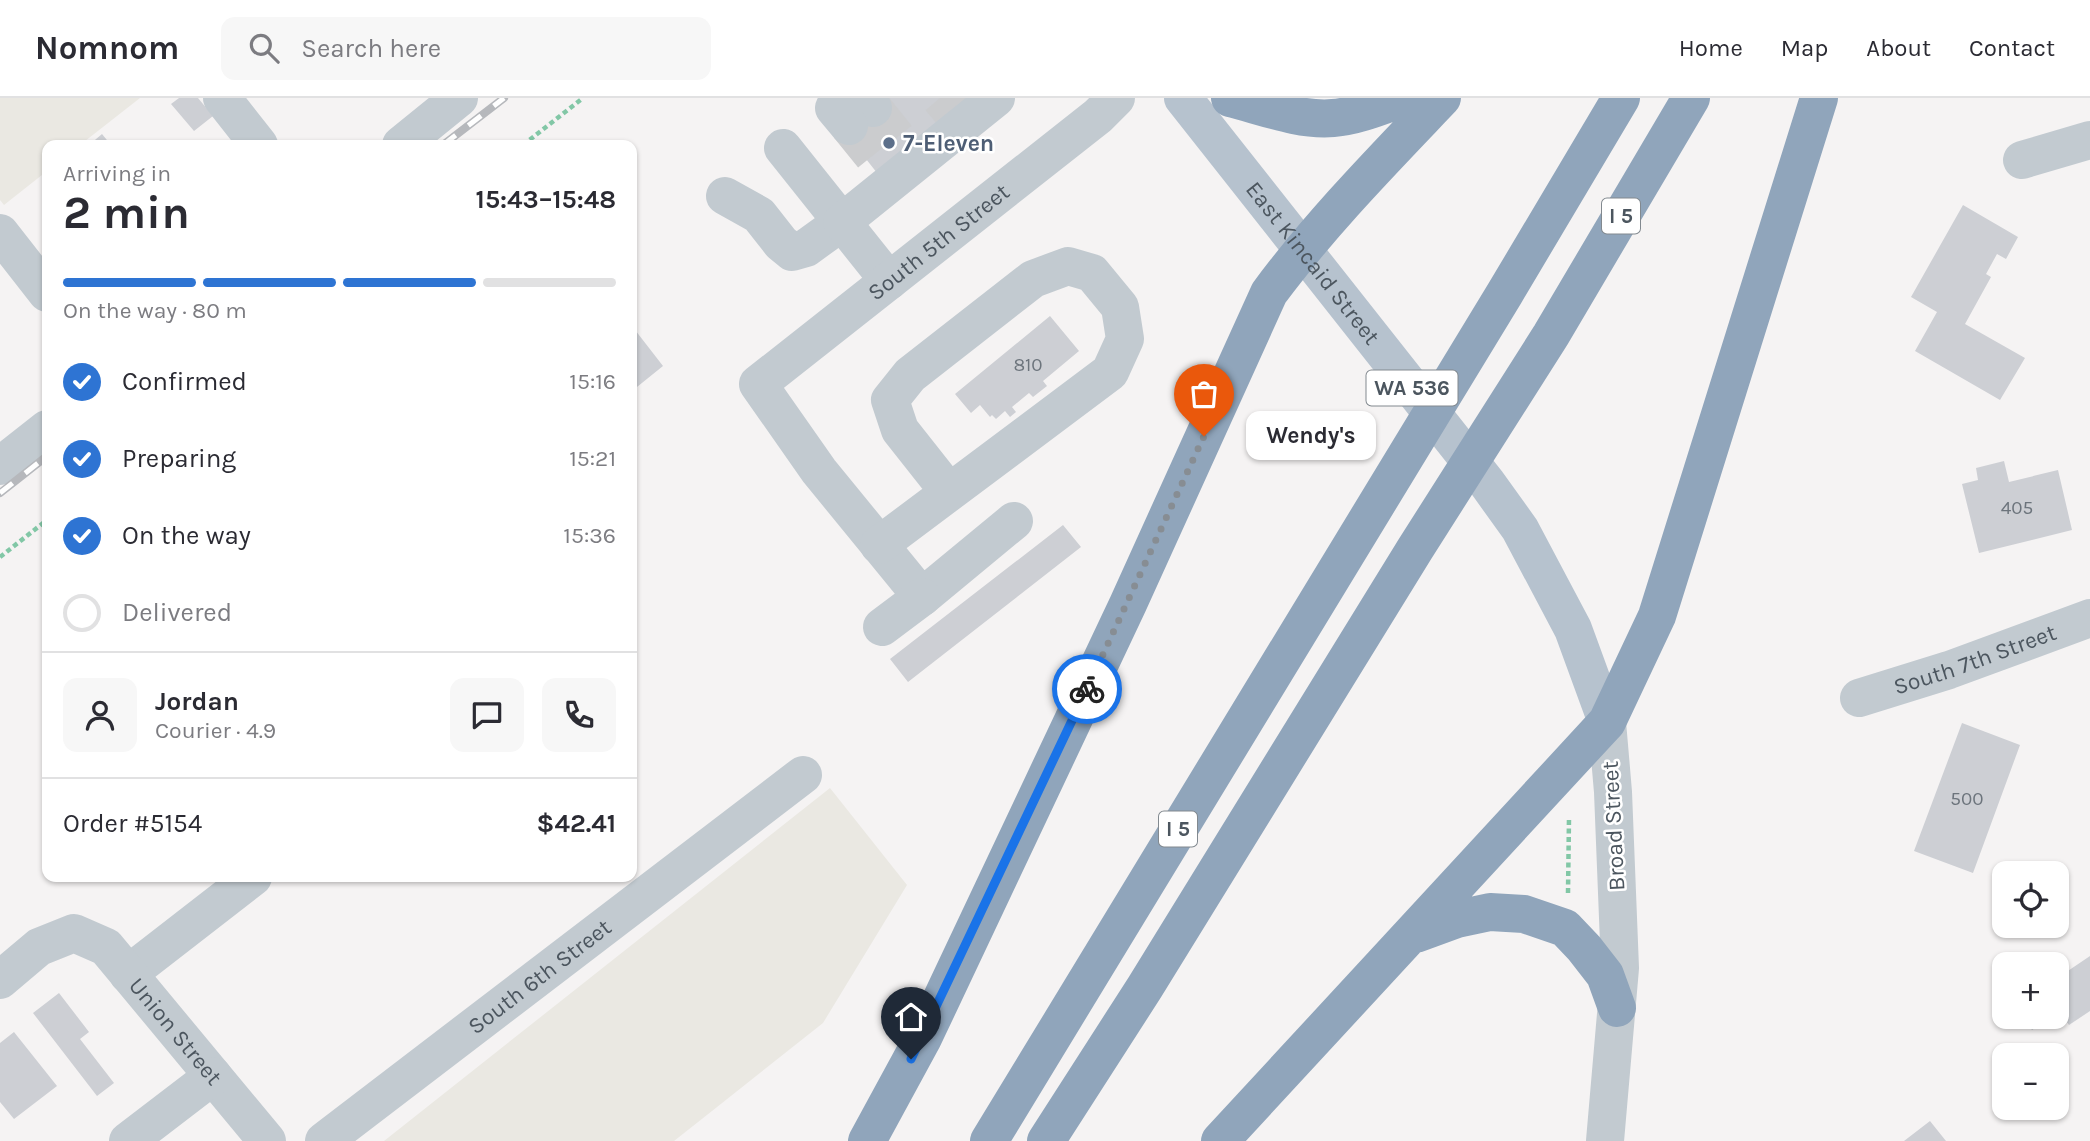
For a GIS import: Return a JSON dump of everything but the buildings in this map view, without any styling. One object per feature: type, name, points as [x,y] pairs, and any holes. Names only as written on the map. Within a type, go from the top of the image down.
[{"type":"highway","points":[[1230,98],[1305,116],[1334,118],[1377,108],[1403,98]]},
{"type":"highway","points":[[867,1141],[923,1038],[1128,604],[1269,293],[1302,248],[1442,98]]},
{"type":"highway","name":"I 5","points":[[989,1141],[1621,98]]},
{"type":"highway","name":"I 5","points":[[1046,1141],[1146,987],[1415,549],[1551,335],[1691,98]]},
{"type":"highway","points":[[1220,1141],[1607,722],[1657,616],[1819,98]]},
{"type":"highway","points":[[1411,936],[1457,919],[1490,912],[1524,915],[1565,928],[1605,975],[1617,1008]]},
{"type":"main road","name":"East Kincaid Street","points":[[1183,98],[1488,483],[1520,529]]},
{"type":"main road","name":"Broad Street","points":[[1520,529],[1573,629],[1607,722]]},
{"type":"street","points":[[222,98],[255,140]]},
{"type":"street","points":[[407,140],[459,98]]},
{"type":"street","name":"South 5th Street","points":[[879,545],[819,471],[758,384],[1098,117],[1116,98]]},
{"type":"street","points":[[725,196],[759,215],[781,243],[792,252],[806,248],[842,222],[902,167],[977,110]]},
{"type":"street","points":[[2022,160],[2090,140]]},
{"type":"street","points":[[783,148],[889,281]]},
{"type":"street","points":[[0,233],[42,287]]},
{"type":"street","points":[[922,597],[879,545],[1110,372],[1125,339],[1120,307],[1092,273],[1068,266],[1033,279],[910,375],[890,400],[900,429],[949,492]]},
{"type":"street","points":[[0,466],[42,433]]},
{"type":"street","points":[[882,627],[1014,521]]},
{"type":"street","name":"South 7th Street","points":[[1859,698],[1949,670],[2090,618]]},
{"type":"street","name":"Broad Street","points":[[1605,1141],[1620,968],[1613,792],[1607,722]]},
{"type":"street","name":"South 6th Street","points":[[324,1141],[803,775]]},
{"type":"street","points":[[128,974],[247,882]]},
{"type":"street","name":"Union Street","points":[[0,980],[39,947],[74,933],[106,947],[267,1141]]},
{"type":"street","points":[[128,1141],[213,1076]]},
{"type":"path","points":[[529,140],[583,98]]},
{"type":"path","points":[[0,557],[42,524]]},
{"type":"path","points":[[1568,901],[1569,809]]},
{"type":"shaded area","points":[[0,98],[140,98],[86,140],[42,140],[42,175],[4,205],[0,200]]},
{"type":"shaded area","points":[[830,788],[907,885],[823,1023],[712,1111],[674,1141],[384,1141]]},
{"type":"tunnel","points":[[940,98],[957,118]]},
{"type":"tunnel","points":[[873,108],[910,154]]},
{"type":"tunnel","points":[[849,126],[887,173]]},
{"type":"railway","points":[[449,140],[504,98]]},
{"type":"railway","points":[[0,493],[42,460]]},
{"type":"way so far","points":[[1087,689],[1204,436]]},
{"type":"place","name":"7-Eleven","points":[[889,143]]},
{"type":"place","name":"Wendy's","points":[[1204,436]]},
{"type":"route","points":[[911,1059],[1087,689]]}]
